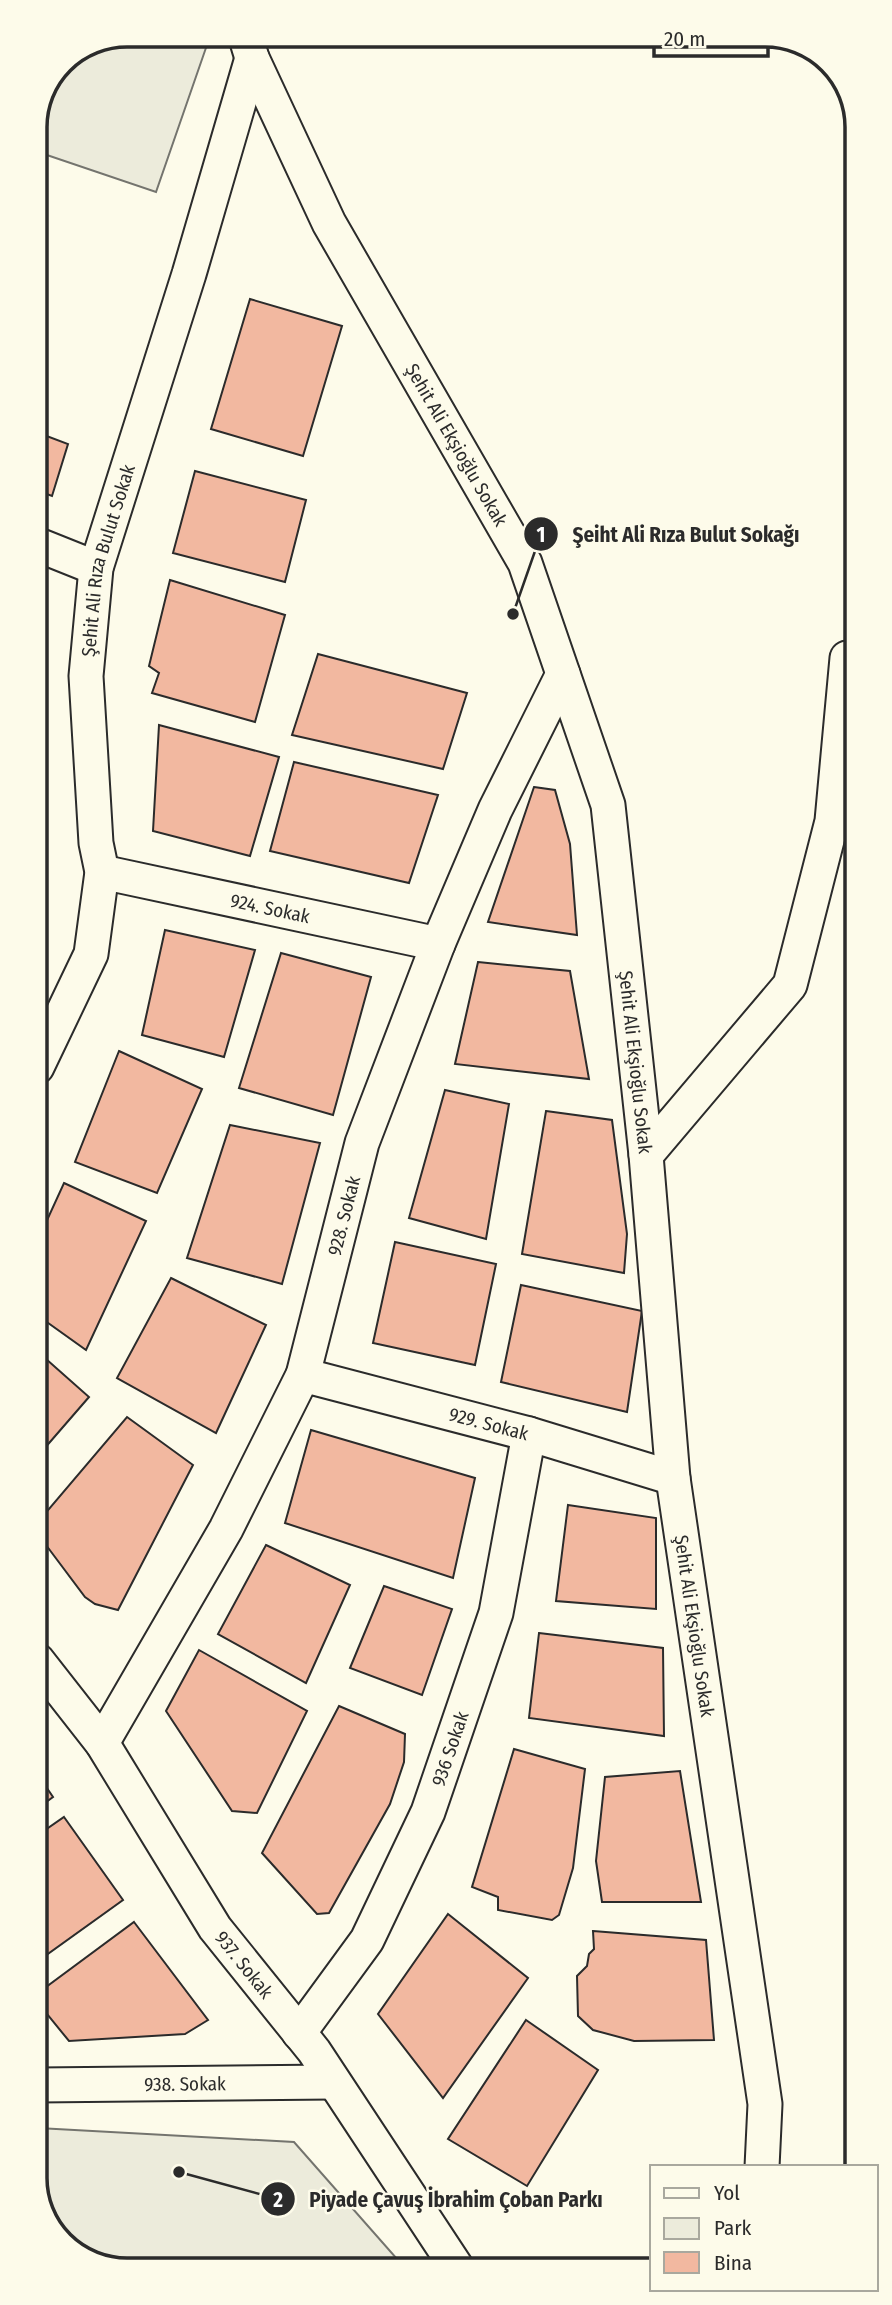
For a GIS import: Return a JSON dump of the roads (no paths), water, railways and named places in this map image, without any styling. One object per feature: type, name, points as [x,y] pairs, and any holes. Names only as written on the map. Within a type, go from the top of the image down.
[{"type":"street","name":"Şehit Ali Rıza Bulut Sokak","points":[[47,1046],[91,954],[102,872],[96,843],[86,676],[96,568],[189,274],[248,47]]},
{"type":"street","name":"Şehit Ali Ekşioğlu Sokak","points":[[248,47],[329,223],[525,563],[608,805],[646,1155],[673,1478],[765,2104],[762,2165]]},
{"type":"street","points":[[47,548],[96,568]]},
{"type":"street","name":"928. Sokak","points":[[102,1743],[226,1529],[303,1375],[362,1143],[438,944],[495,810],[564,674]]},
{"type":"street","points":[[646,1155],[790,985],[832,821],[845,680]]},
{"type":"street","name":"924. Sokak","points":[[102,872],[438,944]]},
{"type":"street","name":"929. Sokak","points":[[303,1375],[529,1434],[673,1478]]},
{"type":"street","name":"936 Sokak","points":[[299,2033],[367,1940],[428,1812],[496,1612],[529,1434]]},
{"type":"street","name":"937. Sokak","points":[[47,1673],[102,1743],[215,1928],[299,2033],[334,2082],[450,2258]]},
{"type":"street","name":"938. Sokak","points":[[47,2085],[334,2082]]},
{"type":"place","name":"Şeiht Ali Rıza Bulut Sokağı","points":[[513,614]]},
{"type":"place","name":"Piyade Çavuş İbrahim Çoban Parkı","points":[[179,2172]]}]
